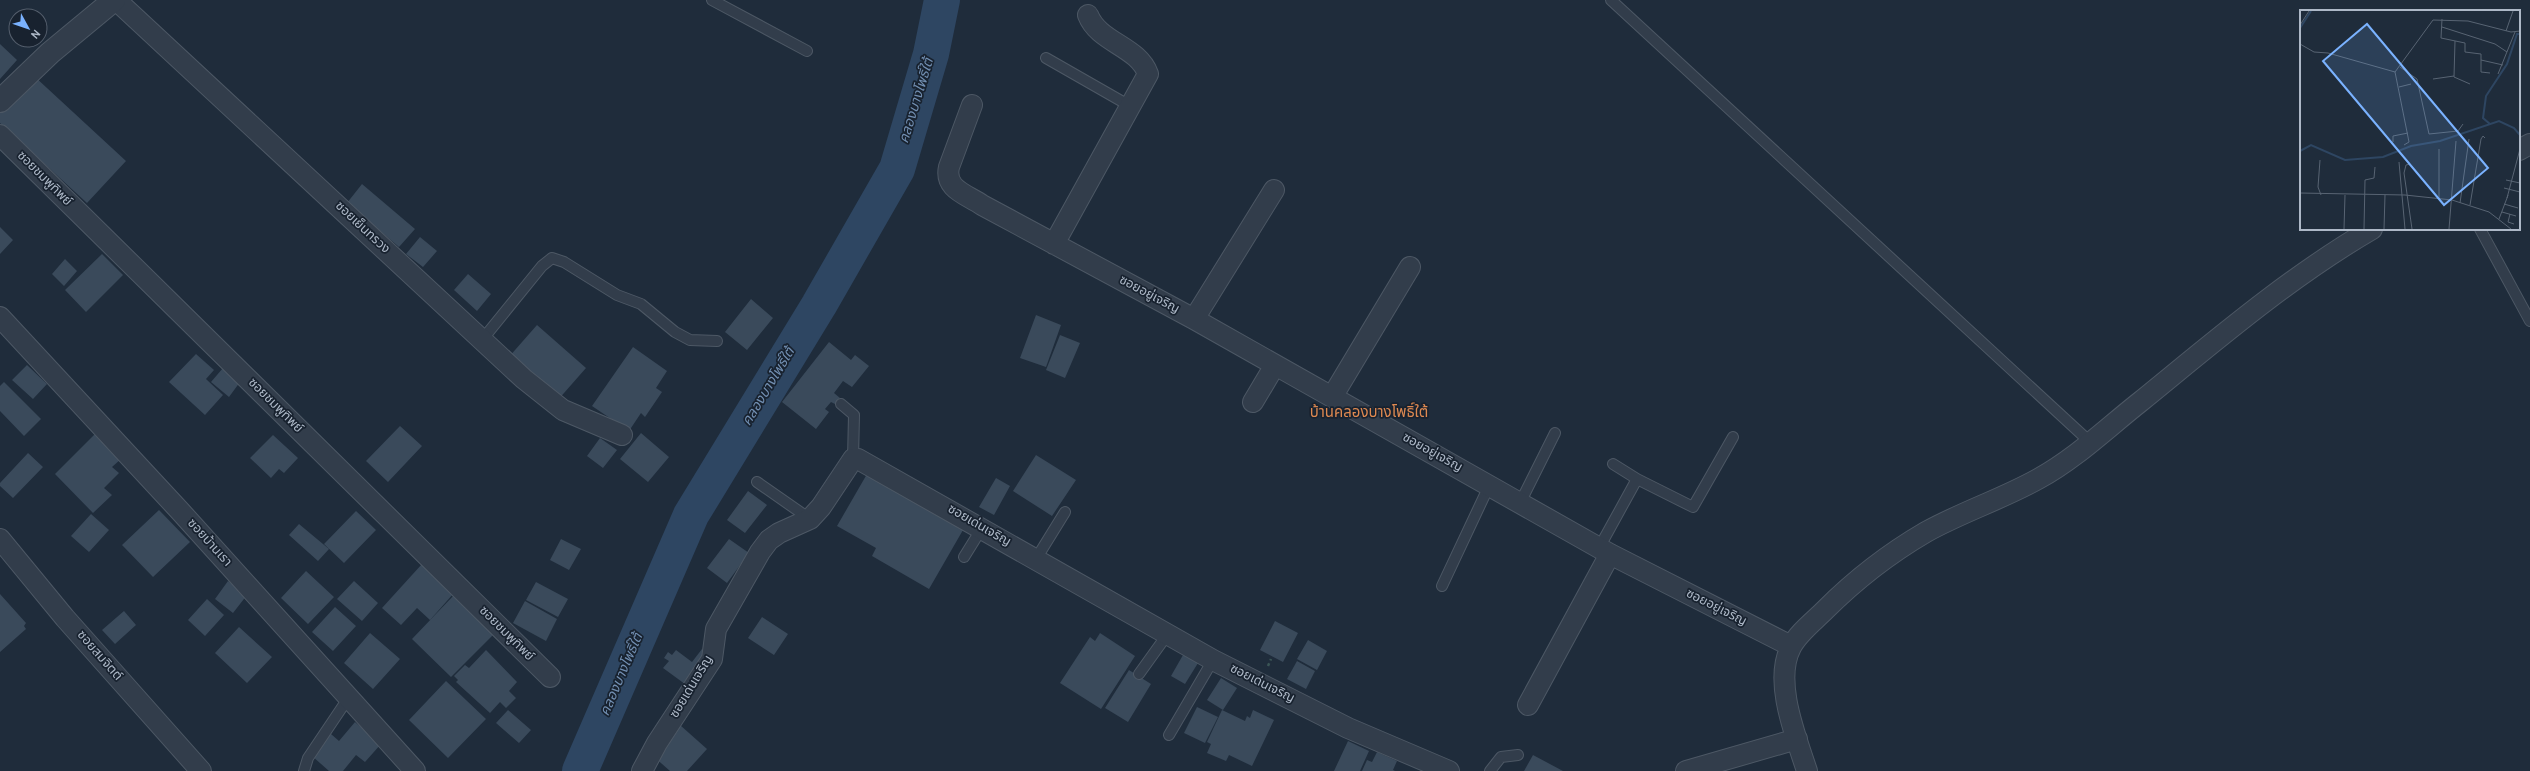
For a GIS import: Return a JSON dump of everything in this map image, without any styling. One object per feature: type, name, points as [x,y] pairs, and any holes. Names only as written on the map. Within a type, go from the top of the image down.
[{"type":"street","points":[[0,101],[50,53],[115,0]]},
{"type":"street","name":"ซอยเย็นทรวง","points":[[115,0],[524,379],[563,410],[622,435]]},
{"type":"street","points":[[1054,244],[1148,74],[1145,65],[1092,26],[1088,15]]},
{"type":"street","name":"ซอยอยู่เจริญ","points":[[972,105],[949,166],[947,177],[950,184],[1054,244],[1194,319],[1604,551],[1791,646]]},
{"type":"street","name":"ซอยชมพูทิพย์","points":[[0,135],[550,677]]},
{"type":"street","points":[[2520,149],[2530,144]]},
{"type":"street","points":[[1194,319],[1274,190]]},
{"type":"street","points":[[1807,771],[1797,739],[1784,686],[1785,662],[1791,646],[1837,597],[1886,558],[1928,531],[2002,498],[2041,478],[2090,442],[2263,302],[2330,254],[2370,230]]},
{"type":"street","points":[[1332,397],[1410,267]]},
{"type":"street","name":"ซอยบ้านเรา","points":[[0,317],[349,697],[415,771]]},
{"type":"street","points":[[1253,402],[1275,365]]},
{"type":"street","name":"ซอยเด่นเจริญ","points":[[642,771],[657,743],[712,659],[716,629],[760,552],[769,540],[810,519],[821,507],[853,459],[866,462],[1213,660],[1348,728],[1448,771]]},
{"type":"street","name":"ซอยสมจิตต์","points":[[0,539],[65,618],[201,771]]},
{"type":"street","points":[[1528,705],[1604,551]]},
{"type":"street","points":[[1686,771],[1797,739]]},
{"type":"lane","points":[[712,0],[807,51]]},
{"type":"lane","points":[[1611,0],[2090,442]]},
{"type":"lane","points":[[1046,58],[1130,106]]},
{"type":"lane","points":[[2481,230],[2530,321]]},
{"type":"lane","points":[[482,340],[542,266],[552,258],[564,262],[616,295],[641,304],[675,332],[690,340],[717,341]]},
{"type":"lane","points":[[841,404],[854,414],[853,459]]},
{"type":"lane","points":[[1520,503],[1555,433]]},
{"type":"lane","points":[[1613,464],[1637,479],[1693,507],[1733,437]]},
{"type":"lane","points":[[1604,551],[1637,479]]},
{"type":"lane","points":[[757,482],[810,519]]},
{"type":"lane","points":[[1442,586],[1489,486]]},
{"type":"lane","points":[[1036,559],[1065,512]]},
{"type":"lane","points":[[964,557],[982,528]]},
{"type":"lane","points":[[1139,674],[1167,635]]},
{"type":"lane","points":[[1169,735],[1213,660]]},
{"type":"lane","points":[[304,771],[308,758],[349,697]]},
{"type":"lane","points":[[1490,771],[1501,757],[1518,755]]},
{"type":"building","points":[[0,44],[17,60],[0,79]]},
{"type":"building","points":[[34,76],[126,161],[87,203],[0,123],[0,113]]},
{"type":"building","points":[[362,184],[415,229],[399,247],[347,203]]},
{"type":"building","points":[[0,227],[13,240],[0,254]]},
{"type":"building","points":[[420,237],[437,251],[423,267],[406,254]]},
{"type":"building","points":[[102,254],[123,275],[86,312],[65,290]]},
{"type":"building","points":[[65,259],[77,271],[64,286],[52,274]]},
{"type":"building","points":[[468,274],[491,294],[477,311],[454,290]]},
{"type":"building","points":[[751,299],[773,318],[747,350],[725,332]]},
{"type":"building","points":[[1036,315],[1061,325],[1046,367],[1020,358]]},
{"type":"building","points":[[537,325],[586,368],[557,401],[508,358]]},
{"type":"building","points":[[1060,335],[1080,343],[1065,378],[1046,370]]},
{"type":"building","points":[[829,342],[851,360],[855,355],[869,366],[852,387],[843,381],[834,393],[840,398],[835,404],[831,402],[825,409],[829,412],[816,429],[782,402]]},
{"type":"building","points":[[633,347],[667,371],[656,388],[662,392],[645,417],[641,413],[629,431],[592,406]]},
{"type":"building","points":[[196,354],[214,370],[206,379],[223,395],[205,415],[169,382]]},
{"type":"building","points":[[27,365],[47,384],[33,399],[12,380]]},
{"type":"building","points":[[223,368],[240,382],[229,397],[211,382]]},
{"type":"building","points":[[4,382],[41,419],[24,436],[0,411],[0,386]]},
{"type":"building","points":[[400,426],[422,446],[388,482],[366,461]]},
{"type":"building","points":[[641,433],[669,457],[648,482],[620,459]]},
{"type":"building","points":[[95,434],[121,459],[112,467],[119,473],[104,488],[112,495],[93,513],[55,474]]},
{"type":"building","points":[[273,435],[298,458],[284,473],[279,469],[271,478],[250,458]]},
{"type":"building","points":[[600,438],[617,450],[603,468],[587,456]]},
{"type":"building","points":[[28,453],[43,467],[13,498],[0,486],[0,483]]},
{"type":"building","points":[[1036,455],[1076,480],[1052,516],[1013,491]]},
{"type":"building","points":[[867,474],[963,530],[929,589],[872,556],[876,548],[837,526]]},
{"type":"building","points":[[996,478],[1010,486],[994,515],[979,507]]},
{"type":"building","points":[[748,491],[767,505],[745,533],[727,520]]},
{"type":"building","points":[[159,510],[190,542],[153,577],[122,545]]},
{"type":"building","points":[[356,511],[376,530],[344,563],[324,544]]},
{"type":"building","points":[[91,514],[109,530],[89,552],[71,536]]},
{"type":"building","points":[[299,524],[329,549],[318,561],[289,535]]},
{"type":"building","points":[[561,539],[581,549],[569,570],[550,560]]},
{"type":"building","points":[[729,539],[749,553],[727,583],[707,568]]},
{"type":"building","points":[[422,564],[454,593],[430,620],[417,608],[401,625],[382,608]]},
{"type":"building","points":[[306,571],[334,597],[308,624],[281,598]]},
{"type":"building","points":[[228,581],[247,595],[233,613],[215,599]]},
{"type":"building","points":[[354,581],[378,603],[362,621],[337,599]]},
{"type":"building","points":[[536,582],[568,599],[558,617],[526,600]]},
{"type":"building","points":[[0,594],[26,623],[24,626],[26,629],[0,652]]},
{"type":"building","points":[[455,594],[495,633],[451,677],[412,639]]},
{"type":"building","points":[[207,599],[224,615],[205,636],[188,620]]},
{"type":"building","points":[[525,601],[557,619],[546,641],[513,623]]},
{"type":"building","points":[[335,607],[356,626],[333,651],[312,632]]},
{"type":"building","points":[[124,611],[136,625],[115,644],[102,630]]},
{"type":"building","points":[[762,617],[788,634],[774,655],[748,638]]},
{"type":"building","points":[[1275,621],[1298,633],[1283,662],[1260,650]]},
{"type":"building","points":[[239,627],[272,657],[247,683],[215,653]]},
{"type":"building","points":[[370,633],[400,659],[373,689],[344,663]]},
{"type":"building","points":[[1100,633],[1135,656],[1101,709],[1060,683],[1090,637],[1095,641]]},
{"type":"building","points":[[1308,640],[1327,651],[1317,670],[1297,659]]},
{"type":"building","points":[[702,649],[712,656],[689,687],[663,668],[669,661],[664,658],[668,652],[672,655],[676,650],[692,662]]},
{"type":"building","points":[[486,650],[517,682],[509,691],[516,698],[506,708],[500,702],[490,713],[456,682],[458,680],[454,676],[465,665],[469,668]]},
{"type":"building","points":[[1183,655],[1198,663],[1185,684],[1171,676]]},
{"type":"building","points":[[1297,661],[1315,671],[1306,689],[1287,679]]},
{"type":"building","points":[[1129,670],[1151,684],[1128,722],[1105,708]]},
{"type":"building","points":[[1221,678],[1237,688],[1223,710],[1207,700]]},
{"type":"building","points":[[446,681],[486,719],[448,758],[409,720]]},
{"type":"building","points":[[1197,707],[1218,717],[1205,743],[1184,733]]},
{"type":"building","points":[[508,710],[531,730],[519,743],[496,723]]},
{"type":"building","points":[[1222,710],[1245,721],[1247,716],[1250,718],[1253,710],[1274,720],[1252,766],[1229,755],[1226,761],[1207,753],[1211,744],[1207,742]]},
{"type":"building","points":[[355,722],[381,744],[365,762],[356,755],[343,771],[329,771],[312,756],[331,734],[339,741]]},
{"type":"building","points":[[680,725],[707,749],[687,771],[670,771],[653,756]]},
{"type":"building","points":[[1348,741],[1369,751],[1360,771],[1334,771]]},
{"type":"building","points":[[1377,752],[1397,761],[1393,770],[1395,771],[1362,771],[1367,760],[1372,762]]},
{"type":"building","points":[[1533,755],[1563,771],[1524,771]]},
{"type":"waterway","name":"คลองบางโพธิ์ใต้","points":[[580,771],[691,515],[819,305],[897,169],[931,54],[942,0]]},
{"type":"district","name":"บ้านคลองบางโพธิ์ใต้","points":[[1369,413]]}]
